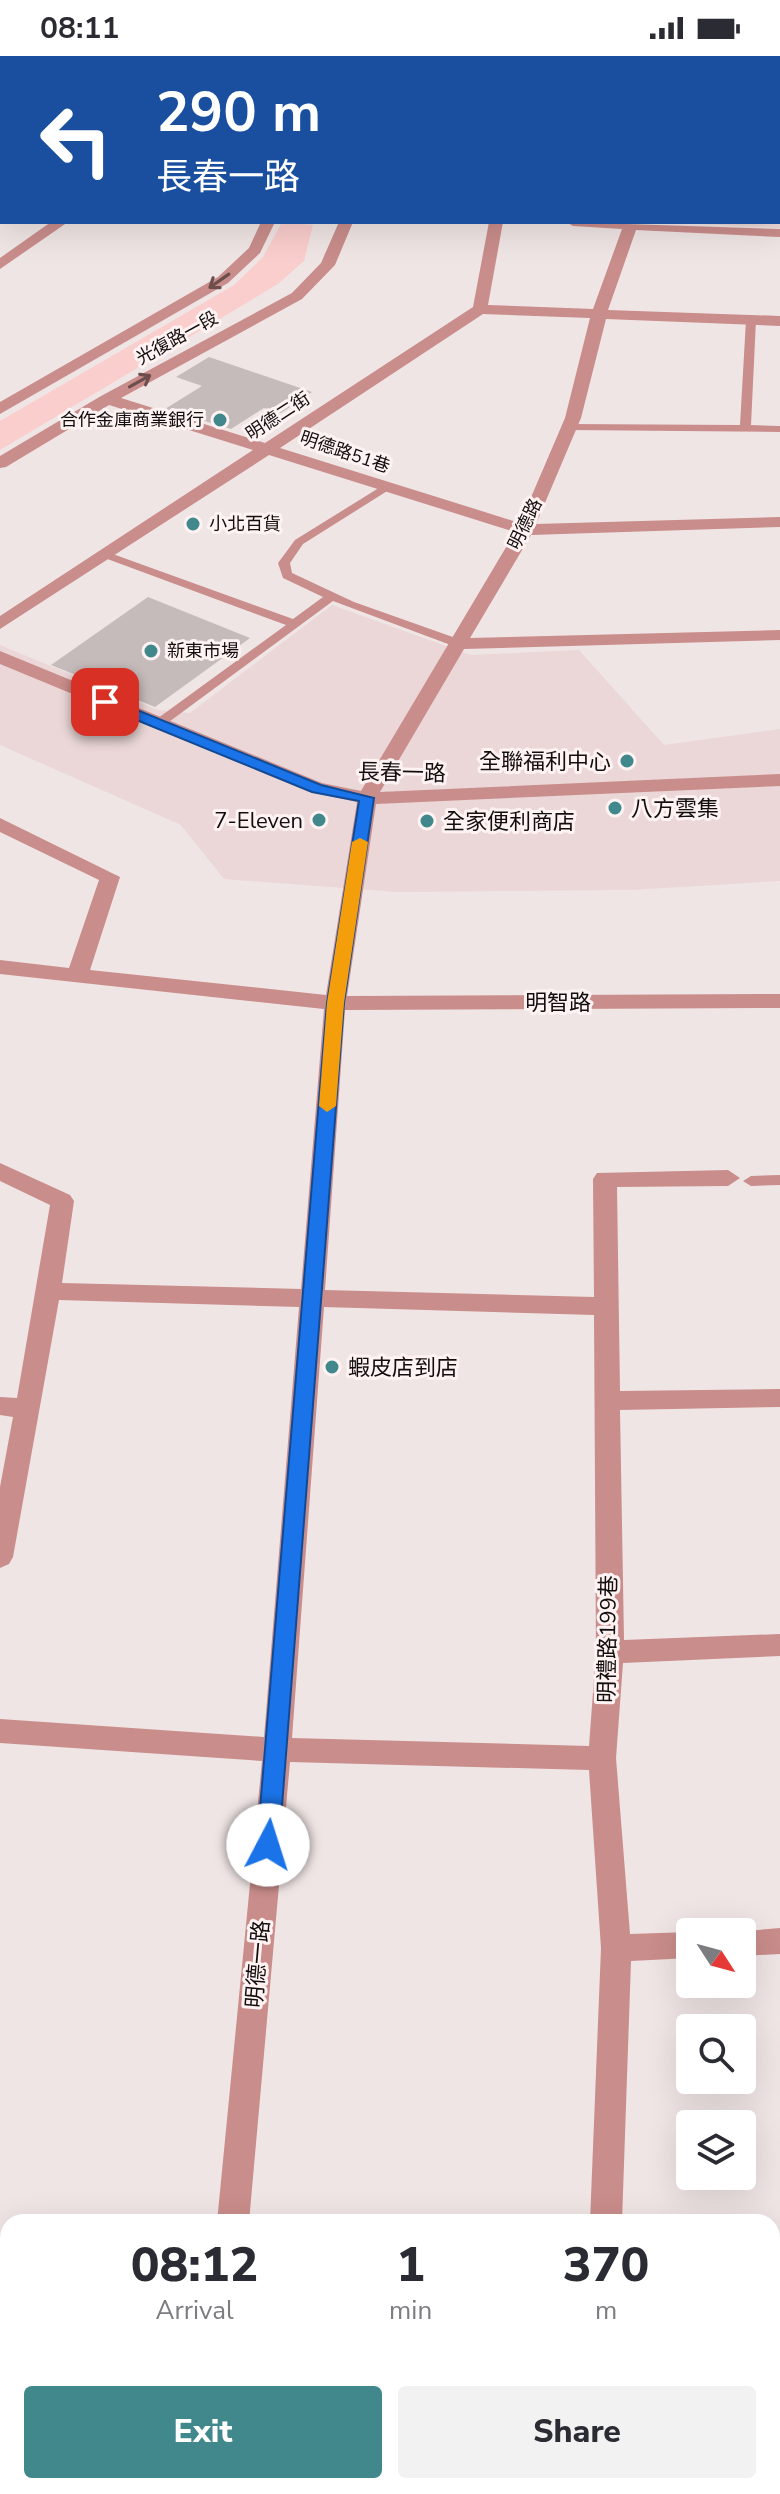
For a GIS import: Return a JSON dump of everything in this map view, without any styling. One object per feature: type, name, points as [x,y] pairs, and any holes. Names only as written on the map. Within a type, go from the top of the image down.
[{"type":"street","points":[[0,265],[58,224]]},
{"type":"street","name":"光復路一段","points":[[0,409],[223,280],[255,250],[267,224]]},
{"type":"street","name":"光復路一段","points":[[0,463],[107,399],[297,296],[328,265],[345,224]]},
{"type":"street","points":[[496,224],[480,309],[780,321]]},
{"type":"street","points":[[602,224],[780,233]]},
{"type":"street","name":"明德路","points":[[367,798],[525,530],[569,427],[599,314],[630,226]]},
{"type":"street","name":"明德二街","points":[[0,624],[480,309]]},
{"type":"street","name":"明德路51巷","points":[[107,399],[229,440],[268,447],[386,488],[525,530],[780,522]]},
{"type":"street","points":[[460,644],[780,635]]},
{"type":"street","name":"長春一路","points":[[0,657],[317,788],[367,798],[517,796],[780,780]]},
{"type":"street","name":"明德一路","points":[[234,2214],[277,1750],[335,1003],[367,798]]},
{"type":"street","points":[[0,824],[110,877],[78,974]]},
{"type":"street","name":"明智路","points":[[0,967],[335,1003],[780,1001]]},
{"type":"street","points":[[0,1557],[49,1291],[62,1201],[3,1169]]},
{"type":"street","name":"明禮路199巷","points":[[606,2214],[616,1948],[602,1758],[610,1652],[605,1179],[739,1179]]},
{"type":"street","points":[[49,1291],[605,1306]]},
{"type":"street","points":[[605,1401],[780,1398]]},
{"type":"street","points":[[0,1406],[26,1409]]},
{"type":"street","points":[[610,1652],[780,1645]]},
{"type":"street","points":[[0,1731],[277,1750],[602,1758]]},
{"type":"street","points":[[756,1942],[780,1941]]},
{"type":"street","points":[[616,1948],[676,1946]]},
{"type":"lane","points":[[745,429],[751,320]]},
{"type":"lane","points":[[569,427],[780,429]]},
{"type":"lane","points":[[386,488],[299,542],[284,563],[287,575],[331,597],[460,644]]},
{"type":"lane","points":[[106,555],[295,624]]},
{"type":"lane","points":[[158,724],[331,597]]},
{"type":"lane","points":[[739,1179],[780,1180]]},
{"type":"shaded area","points":[[281,224],[313,225],[304,261],[278,284],[0,450],[0,421],[234,285],[263,257]]},
{"type":"shaded area","points":[[701,224],[780,224],[780,228]]},
{"type":"shaded area","points":[[332,605],[471,655],[579,650],[664,745],[780,729],[780,881],[631,890],[398,892],[224,879],[181,825],[0,745],[0,645],[158,710],[190,713]]},
{"type":"building","points":[[209,357],[312,392],[281,413],[264,408],[231,429],[165,409],[202,386],[176,377]]},
{"type":"building","name":"新東市場","points":[[148,597],[250,638],[155,707],[51,665]]},
{"type":"slow traffic","points":[[327,1106],[335,1003],[360,842]]},
{"type":"place","name":"合作金庫商業銀行","points":[[220,420]]},
{"type":"place","name":"小北百貨","points":[[193,524]]},
{"type":"place","name":"新東市場","points":[[151,651]]},
{"type":"place","name":"全聯福利中心","points":[[627,761]]},
{"type":"place","name":"八方雲集","points":[[615,808]]},
{"type":"place","name":"7-Eleven","points":[[319,820]]},
{"type":"place","name":"全家便利商店","points":[[427,821]]},
{"type":"place","name":"蝦皮店到店","points":[[332,1367]]},
{"type":"route","points":[[105,702],[317,788],[367,798],[335,1003],[268,1845]]}]
